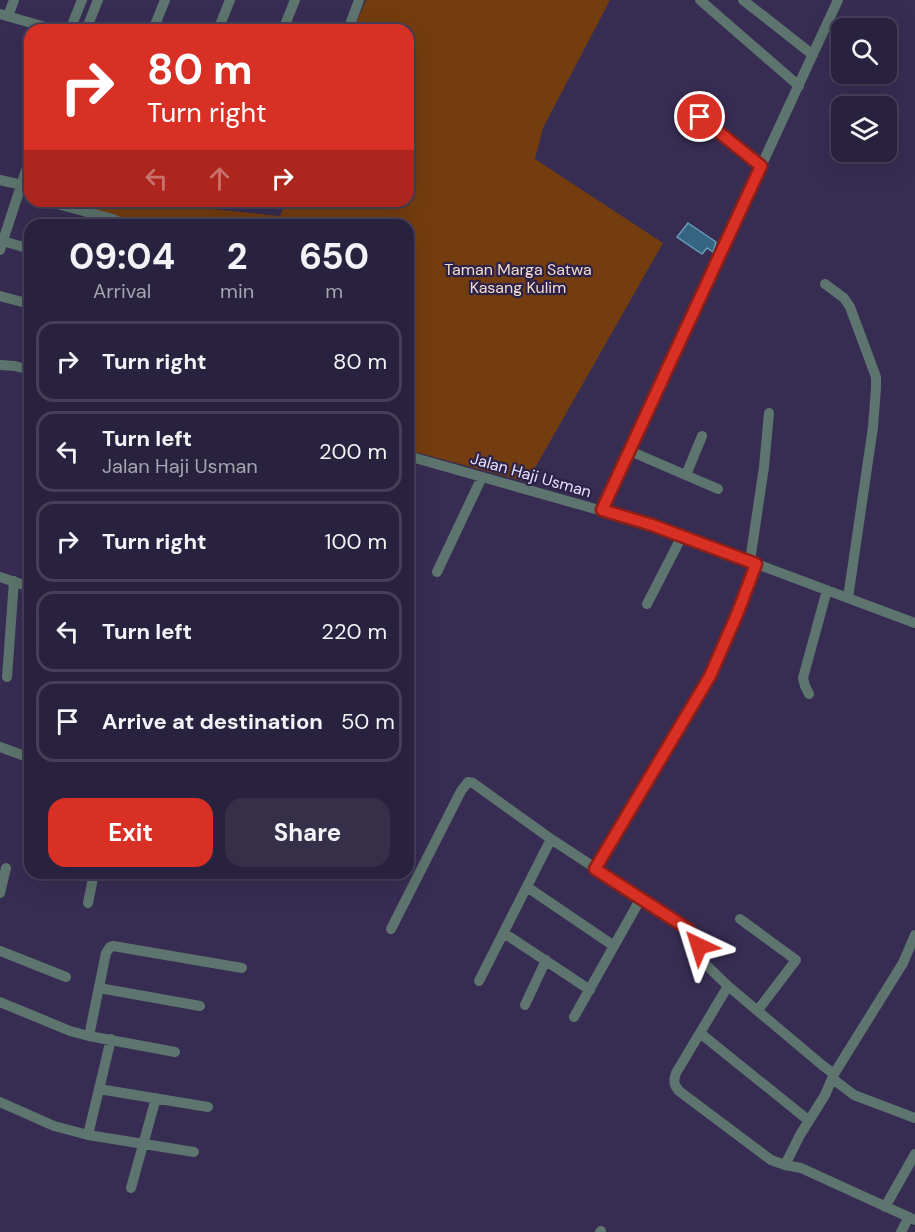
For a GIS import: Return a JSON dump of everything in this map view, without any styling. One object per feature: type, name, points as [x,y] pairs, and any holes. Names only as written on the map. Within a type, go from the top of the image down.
[{"type":"street","points":[[14,0],[4,15],[35,24]]},
{"type":"street","points":[[72,24],[82,0]]},
{"type":"street","points":[[88,24],[98,0]]},
{"type":"street","points":[[155,24],[165,0]]},
{"type":"street","points":[[220,24],[230,0]]},
{"type":"street","points":[[285,24],[295,0]]},
{"type":"street","points":[[350,24],[359,0]]},
{"type":"street","points":[[700,0],[799,86]]},
{"type":"street","points":[[743,0],[813,55]]},
{"type":"street","points":[[602,510],[838,0]]},
{"type":"street","points":[[700,117],[761,166]]},
{"type":"street","points":[[0,180],[24,192],[2,246],[24,248]]},
{"type":"street","points":[[68,207],[113,219]]},
{"type":"street","points":[[825,284],[844,298],[850,307],[876,377],[873,427],[848,598]]},
{"type":"street","points":[[0,296],[24,302]]},
{"type":"street","points":[[0,365],[24,368]]},
{"type":"street","points":[[595,869],[710,676],[738,612],[753,562],[769,413]]},
{"type":"street","points":[[686,475],[702,435]]},
{"type":"street","points":[[630,451],[718,489]]},
{"type":"street","name":"Jalan Haji Usman","points":[[414,458],[652,525],[915,623]]},
{"type":"street","points":[[437,572],[482,477]]},
{"type":"street","points":[[647,604],[682,536]]},
{"type":"street","points":[[0,577],[24,585]]},
{"type":"street","points":[[7,677],[14,581]]},
{"type":"street","points":[[809,694],[803,678],[827,590]]},
{"type":"street","points":[[0,747],[24,756]]},
{"type":"street","points":[[391,929],[461,791],[468,782],[473,783],[595,869],[688,929],[698,940],[701,960],[854,1095],[915,1118]]},
{"type":"street","points":[[479,981],[551,839]]},
{"type":"street","points":[[0,894],[6,868]]},
{"type":"street","points":[[88,903],[93,879]]},
{"type":"street","points":[[527,887],[614,946]]},
{"type":"street","points":[[574,1017],[641,898]]},
{"type":"street","points":[[740,919],[796,960],[758,1010]]},
{"type":"street","points":[[504,933],[590,990]]},
{"type":"street","points":[[785,1165],[833,1077],[903,963],[915,935]]},
{"type":"street","points":[[88,1036],[107,950],[113,946],[242,968]]},
{"type":"street","points":[[0,951],[66,977]]},
{"type":"street","points":[[525,1005],[546,960]]},
{"type":"street","points":[[728,986],[676,1073],[674,1079],[679,1091],[771,1160],[801,1168],[912,1219],[901,1232]]},
{"type":"street","points":[[99,988],[200,1006]]},
{"type":"street","points":[[0,1002],[88,1036],[175,1052]]},
{"type":"street","points":[[700,1033],[808,1120]]},
{"type":"street","points":[[88,1135],[111,1040]]},
{"type":"street","points":[[99,1089],[208,1107]]},
{"type":"street","points":[[131,1188],[156,1098]]},
{"type":"street","points":[[0,1102],[54,1126],[88,1135],[194,1152]]},
{"type":"street","points":[[885,1207],[915,1154]]},
{"type":"green space","name":"Taman Marga Satwa Kasang Kulim","points":[[366,0],[610,0],[543,128],[535,159],[663,243],[527,482],[414,452],[414,219],[124,219],[85,207],[191,207],[280,216],[284,207],[414,207],[414,24],[356,24]]},
{"type":"building","points":[[688,223],[716,242],[713,252],[707,248],[702,254],[677,237]]},
{"type":"route","points":[[699,946],[698,940],[688,929],[595,869],[710,676],[756,564],[652,525],[602,510],[761,166],[700,117]]}]
